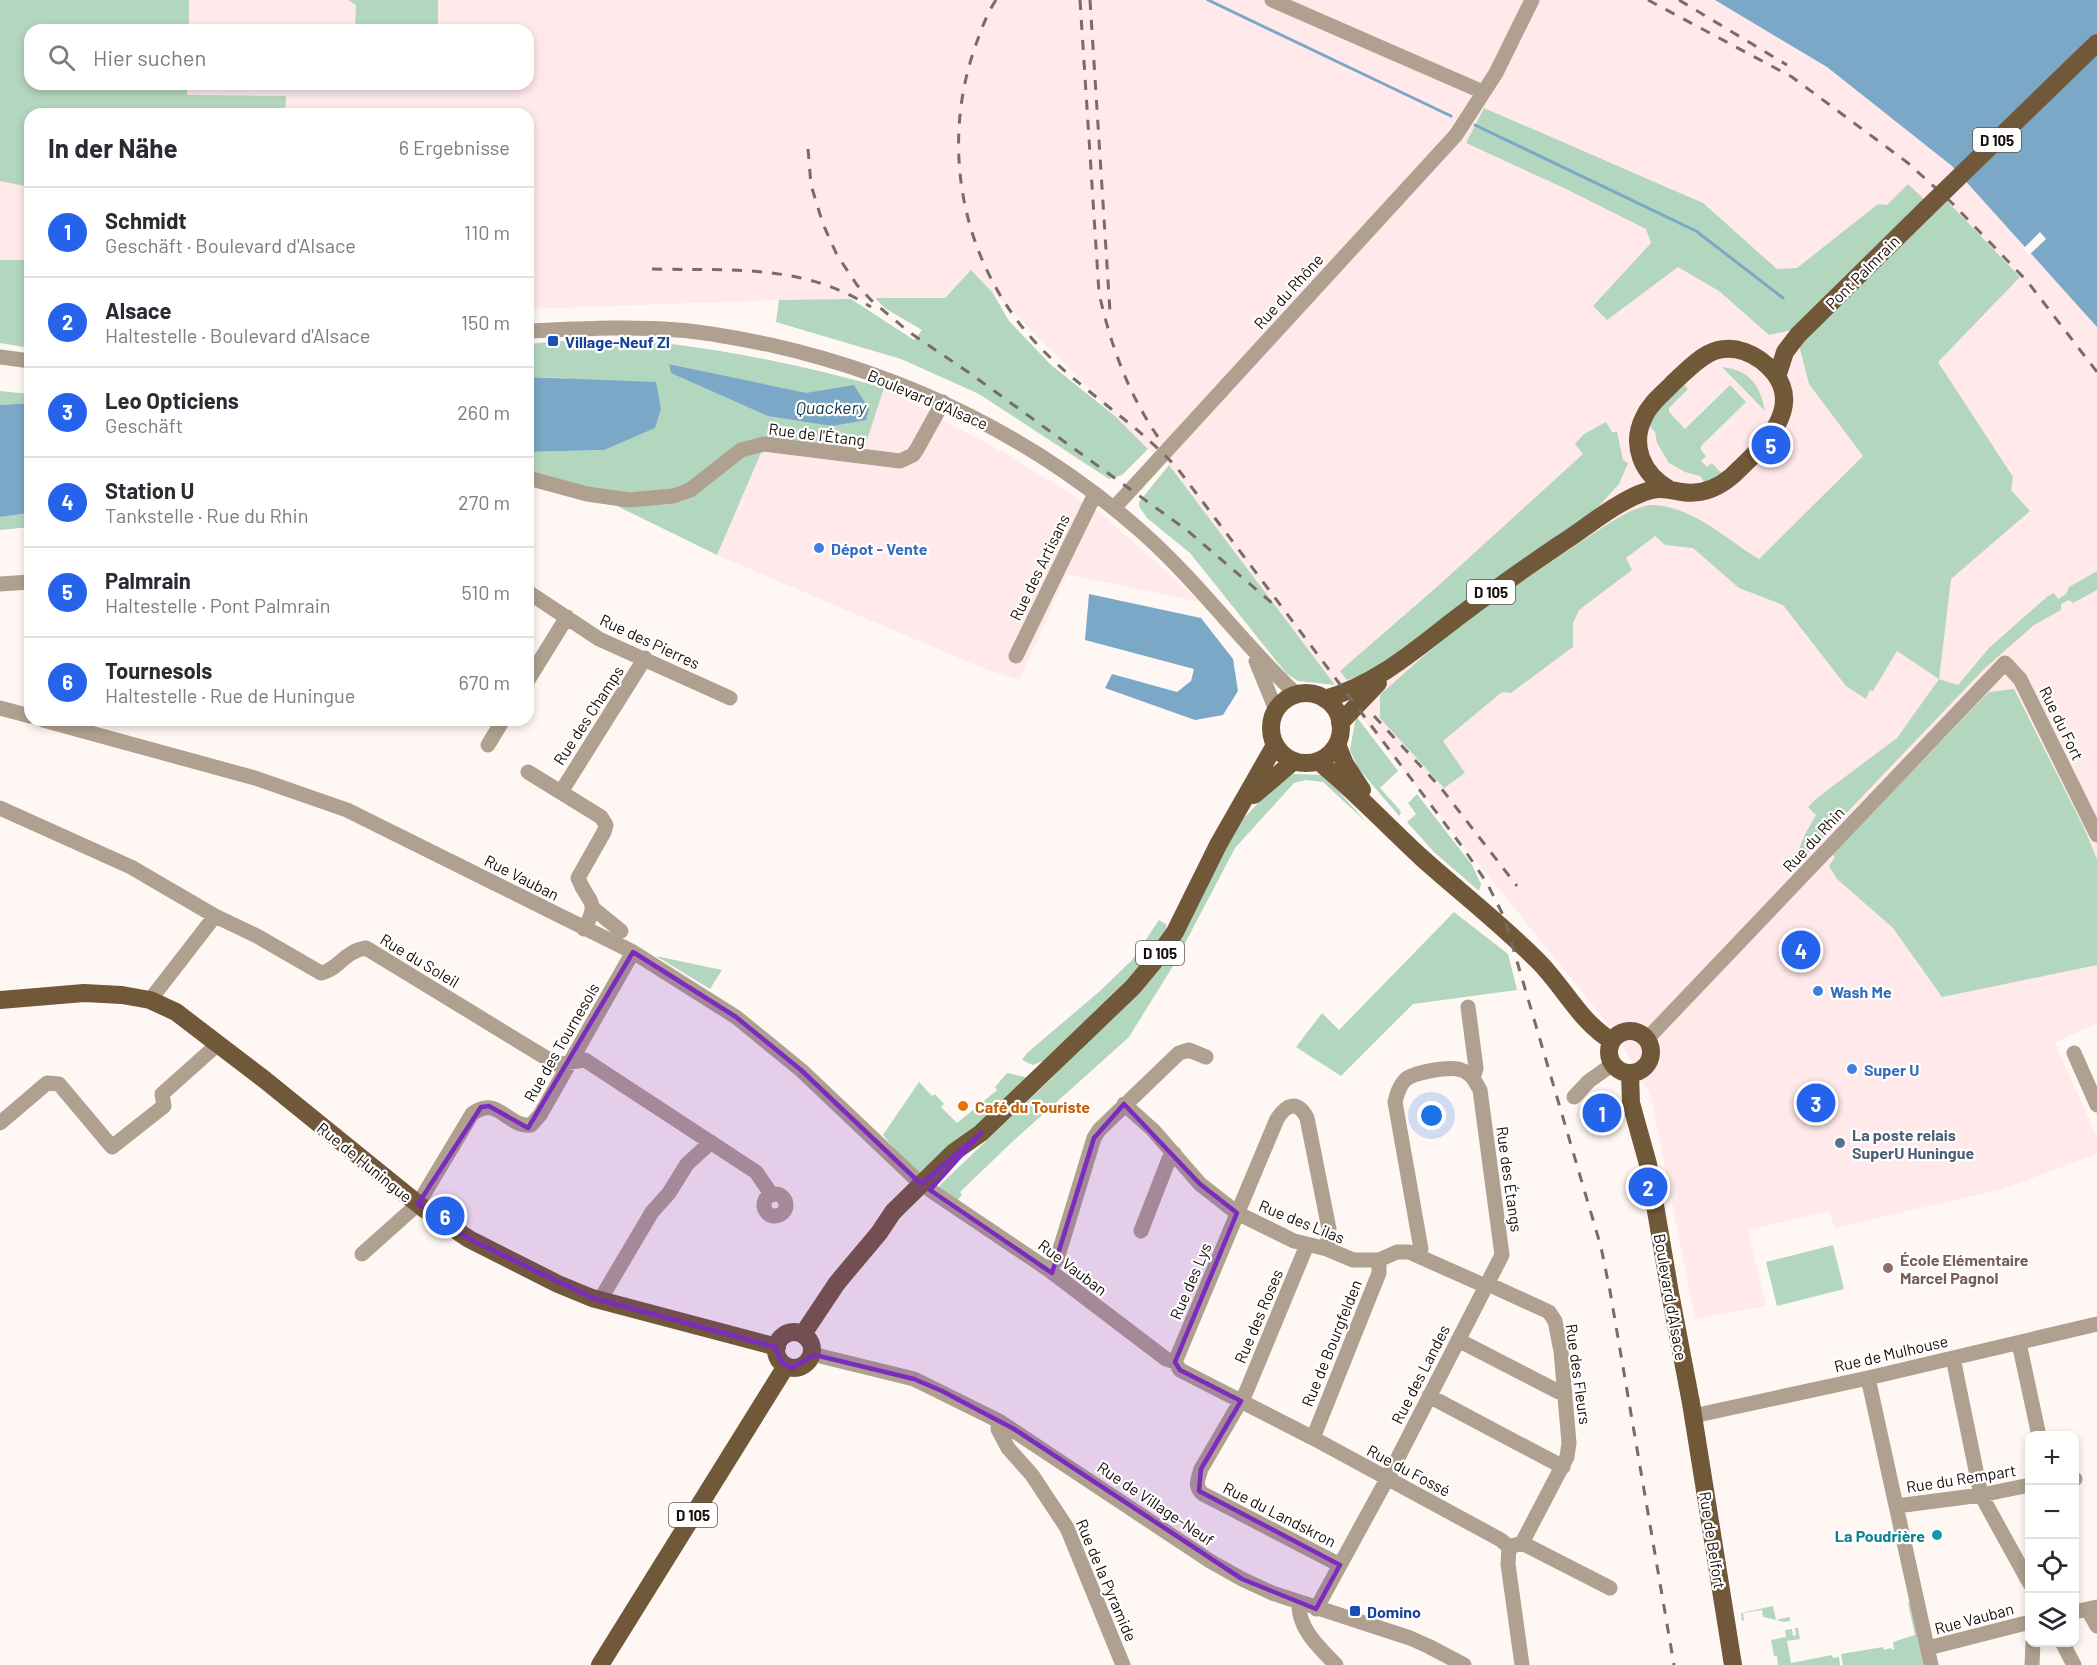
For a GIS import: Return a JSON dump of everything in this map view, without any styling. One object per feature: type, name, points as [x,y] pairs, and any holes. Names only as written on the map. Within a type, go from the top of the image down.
[{"type":"main road","name":"Pont Palmrain","points":[[1777,377],[1785,352],[1798,335],[2097,43]]},
{"type":"main road","name":"Pont Palmrain","points":[[1755,355],[1777,349],[1798,335]]},
{"type":"main road","points":[[1724,349],[1743,350],[1755,355],[1777,377],[1782,389],[1782,417],[1778,426],[1719,486],[1698,493],[1669,489],[1651,476],[1642,460],[1637,439],[1646,412],[1685,372],[1710,352],[1724,349]]},
{"type":"main road","name":"D 105","points":[[1617,506],[1635,482],[1642,460]]},
{"type":"main road","name":"D 105","points":[[1341,723],[1396,666],[1497,588],[1617,506],[1645,492],[1669,489]]},
{"type":"main road","name":"D 105","points":[[1325,699],[1351,691],[1396,666]]},
{"type":"main road","points":[[1311,693],[1325,699],[1335,709],[1341,723],[1337,744],[1329,754],[1318,761],[1306,763],[1293,761],[1275,745],[1271,728],[1276,710],[1284,700],[1296,694],[1311,693]]},
{"type":"main road","points":[[1337,744],[1345,764],[1386,823]]},
{"type":"main road","name":"D 105","points":[[803,1335],[837,1283],[879,1233],[898,1221],[926,1187],[963,1158],[981,1133],[1133,987],[1153,963],[1175,932],[1218,845],[1275,745]]},
{"type":"main road","name":"D 105","points":[[1240,808],[1293,761]]},
{"type":"main road","points":[[1318,761],[1537,961],[1566,993],[1586,1021],[1598,1033],[1612,1041]]},
{"type":"main road","name":"Rue de Huningue","points":[[0,1000],[84,993],[122,994],[150,1000],[176,1012],[418,1204],[454,1230],[491,1251],[558,1284],[600,1300],[777,1347]]},
{"type":"main road","points":[[1629,1031],[1636,1032],[1647,1040],[1651,1050],[1649,1060],[1641,1070],[1623,1072],[1613,1064],[1609,1053],[1616,1036],[1629,1031]]},
{"type":"main road","name":"Boulevard d'Alsace","points":[[1630,1073],[1631,1103],[1648,1164],[1693,1416]]},
{"type":"main road","points":[[798,1332],[803,1335],[811,1344],[812,1354],[804,1365],[786,1366],[778,1358],[777,1347],[782,1337],[798,1332]]},
{"type":"main road","name":"D 105","points":[[600,1665],[786,1366]]},
{"type":"main road","name":"Rue de Belfort","points":[[1693,1416],[1733,1665]]},
{"type":"street","points":[[1272,0],[1483,92]]},
{"type":"street","name":"Rue du Rhône","points":[[1114,508],[1456,135],[1506,55],[1532,0]]},
{"type":"street","name":"Boulevard d'Alsace","points":[[534,331],[633,328],[680,330],[750,341],[845,365],[894,382],[985,422],[1027,447],[1114,508],[1177,565],[1249,647],[1296,694]]},
{"type":"street","points":[[0,357],[24,360]]},
{"type":"street","name":"Rue de l'Étang","points":[[534,480],[587,495],[629,500],[673,496],[690,490],[741,450],[764,444],[900,461],[917,449],[943,402]]},
{"type":"street","name":"Rue des Artisans","points":[[1016,656],[1095,494]]},
{"type":"street","points":[[0,584],[24,582]]},
{"type":"street","name":"Rue des Pierres","points":[[534,596],[599,639],[730,698]]},
{"type":"street","points":[[534,670],[567,617]]},
{"type":"street","name":"Boulevard d'Alsace","points":[[1249,647],[1263,675],[1276,710]]},
{"type":"street","name":"Rue des Champs","points":[[561,792],[645,658]]},
{"type":"street","name":"Rue du Fort","points":[[2005,663],[2020,679],[2097,835]]},
{"type":"street","name":"Rue du Rhin","points":[[1647,1040],[2005,663]]},
{"type":"street","points":[[0,708],[24,714]]},
{"type":"street","name":"Rue Vauban","points":[[65,726],[255,778],[347,810],[633,952],[736,1017],[801,1070],[926,1187],[1049,1270],[1166,1359],[1175,1362],[1180,1370],[1190,1375]]},
{"type":"street","points":[[488,745],[500,726]]},
{"type":"street","points":[[528,772],[601,817],[606,825],[578,878],[583,892],[591,901],[594,909],[621,931]]},
{"type":"street","name":"Rue du Soleil","points":[[0,808],[131,867],[215,916],[257,936],[321,973],[330,971],[339,960],[356,950],[366,948],[556,1064],[585,1060],[756,1172],[772,1195]]},
{"type":"street","points":[[584,929],[594,909]]},
{"type":"street","points":[[150,1000],[215,916]]},
{"type":"street","name":"Rue des Tournesols","points":[[418,1204],[472,1114],[481,1107],[489,1106],[524,1126],[531,1125],[540,1115],[633,952]]},
{"type":"street","name":"Rue des Étangs","points":[[1468,1007],[1476,1068],[1473,1078],[1480,1090],[1502,1255],[1488,1284]]},
{"type":"street","points":[[0,1123],[46,1083],[59,1084],[112,1147],[164,1106],[162,1094],[218,1044]]},
{"type":"street","points":[[1049,1270],[1057,1259],[1094,1138],[1099,1130],[1179,1053],[1189,1050],[1206,1057]]},
{"type":"street","points":[[2074,1053],[2097,1105]]},
{"type":"street","points":[[1574,1097],[1589,1081],[1613,1064]]},
{"type":"street","points":[[1419,1256],[1421,1249],[1395,1102],[1397,1095],[1406,1078],[1414,1074],[1452,1068],[1460,1069],[1473,1078]]},
{"type":"street","name":"Rue des Lilas","points":[[1124,1104],[1153,1130],[1200,1184],[1237,1214],[1294,1241],[1327,1249],[1353,1260],[1379,1260]]},
{"type":"street","name":"Rue des Lys","points":[[1175,1362],[1277,1119],[1288,1107],[1302,1108],[1307,1118],[1329,1229],[1327,1249]]},
{"type":"street","points":[[600,1300],[652,1212],[669,1193],[687,1164],[711,1142]]},
{"type":"street","points":[[1141,1231],[1169,1159],[1174,1153]]},
{"type":"street","points":[[362,1254],[418,1204]]},
{"type":"street","name":"Rue des Roses","points":[[1241,1401],[1307,1245]]},
{"type":"street","name":"Rue des Fleurs","points":[[1379,1260],[1397,1252],[1409,1252],[1549,1311],[1555,1321],[1565,1392],[1569,1443],[1567,1457],[1516,1545]]},
{"type":"street","name":"Rue de Bourgfelden","points":[[1313,1438],[1379,1273],[1379,1260]]},
{"type":"street","name":"Rue des Landes","points":[[1316,1609],[1387,1479],[1488,1284]]},
{"type":"street","name":"Rue de Mulhouse","points":[[1693,1416],[1868,1378],[2097,1324]]},
{"type":"street","points":[[1458,1340],[1559,1392],[1565,1392]]},
{"type":"street","points":[[2019,1343],[2038,1431]]},
{"type":"street","points":[[812,1354],[914,1379],[999,1421]]},
{"type":"street","points":[[1953,1358],[1981,1495],[2025,1575]]},
{"type":"street","name":"Rue du Fossé","points":[[1190,1375],[1313,1438],[1502,1540],[1610,1588]]},
{"type":"street","points":[[1868,1378],[1931,1665]]},
{"type":"street","points":[[1429,1396],[1563,1467]]},
{"type":"street","name":"Rue du Landskron","points":[[1241,1401],[1201,1469],[1197,1481],[1199,1491],[1340,1565]]},
{"type":"street","name":"Rue de Village-Neuf","points":[[999,1421],[1210,1561],[1242,1579],[1316,1609],[1410,1638],[1464,1665]]},
{"type":"street","name":"Rue de la Pyramide","points":[[999,1421],[998,1429],[1008,1448],[1032,1475],[1067,1527],[1123,1665]]},
{"type":"street","name":"Rue du Rempart","points":[[1897,1506],[1981,1495],[2025,1486]]},
{"type":"street","points":[[1516,1545],[1508,1564],[1522,1665]]},
{"type":"street","points":[[1299,1603],[1299,1614],[1308,1634],[1336,1665]]},
{"type":"street","points":[[2086,1610],[2097,1626]]},
{"type":"street","name":"Rue Vauban","points":[[1928,1648],[2025,1623]]},
{"type":"street","points":[[2032,1665],[2033,1647]]},
{"type":"street","points":[[2065,1647],[2074,1665]]},
{"type":"highlighted area","points":[[633,952],[736,1017],[801,1070],[921,1184],[981,1133],[930,1190],[1052,1273],[1094,1138],[1124,1104],[1200,1184],[1237,1213],[1175,1362],[1180,1370],[1241,1401],[1201,1469],[1199,1491],[1340,1565],[1316,1609],[1242,1579],[1014,1429],[942,1391],[914,1379],[815,1355],[792,1368],[782,1363],[775,1347],[592,1298],[469,1239],[418,1204],[481,1107],[489,1106],[528,1128]]},
{"type":"shaded area","points":[[189,0],[1715,0],[1827,67],[1952,166],[2097,327],[2097,1023],[2055,1043],[2097,1138],[2097,1154],[2002,1189],[1835,1228],[1829,1211],[1748,1230],[1766,1306],[1695,1319],[1651,1097],[1619,1038],[1335,685],[1169,465],[1148,449],[971,270],[945,298],[779,300],[534,309],[534,108],[24,108],[24,341],[0,337],[0,95],[187,95],[187,90],[534,90],[534,24],[189,24]]},
{"type":"shaded area","points":[[884,388],[1012,457],[1103,515],[1200,602],[1067,574],[1019,680],[985,669],[717,555],[767,439],[865,446]]},
{"type":"green space","points":[[0,0],[189,0],[189,24],[24,24],[24,90],[187,90],[187,95],[286,96],[285,108],[24,108],[24,186],[0,181]]},
{"type":"green space","points":[[348,0],[438,0],[438,24],[355,24],[356,5]]},
{"type":"green space","points":[[1484,108],[1703,203],[1777,269],[1797,268],[1878,204],[1887,205],[1908,184],[1925,200],[1792,330],[1769,335],[1719,291],[1678,267],[1607,320],[1593,306],[1651,243],[1646,229],[1466,143]]},
{"type":"green space","points":[[1947,201],[2020,277],[1938,362],[2013,477],[2011,490],[2030,511],[1951,579],[1939,679],[1897,651],[1866,699],[1846,686],[1783,605],[1739,588],[1693,548],[1665,545],[1655,536],[1626,558],[1632,570],[1579,610],[1573,623],[1573,647],[1511,693],[1502,692],[1443,741],[1465,773],[1444,788],[1380,718],[1380,695],[1452,632],[1528,577],[1626,513],[1646,506],[1670,507],[1697,518],[1759,559],[1863,456],[1809,384],[1799,345]]},
{"type":"green space","points":[[0,260],[24,260],[24,347],[0,343]]},
{"type":"green space","points":[[971,270],[993,293],[1009,321],[1051,365],[1115,416],[1148,449],[1122,475],[1109,479],[979,394],[901,359],[776,322],[779,300],[851,299],[914,340],[922,330],[886,309],[875,298],[945,298]]},
{"type":"green space","points":[[560,341],[664,343],[782,363],[884,388],[865,446],[824,446],[767,439],[717,555],[615,505],[534,484],[534,452],[604,450],[567,378],[534,377],[534,343]],"holes":[[[669,364],[806,394],[672,373]]]},
{"type":"green space","points":[[1722,367],[1740,371],[1752,380],[1757,386],[1765,411]]},
{"type":"green space","points":[[1680,381],[1688,389],[1669,408],[1669,412],[1685,429],[1730,385],[1746,402],[1701,446],[1706,456],[1701,461],[1707,467],[1712,463],[1723,475],[1707,486],[1700,476],[1685,472],[1669,463],[1657,443],[1655,432],[1645,421]]},
{"type":"green space","points":[[0,391],[24,393],[24,403],[0,405]]},
{"type":"green space","points":[[1606,422],[1612,432],[1617,432],[1623,460],[1628,463],[1619,484],[1597,508],[1371,672],[1347,680],[1340,671],[1438,586],[1583,454],[1575,444],[1584,434]]},
{"type":"green space","points":[[1169,465],[1335,685],[1298,681],[1286,673],[1190,553],[1147,518],[1139,502]]},
{"type":"green space","points":[[24,514],[24,528],[0,530],[0,517]]},
{"type":"green space","points":[[2097,571],[2097,590],[2073,603],[2069,600],[2061,604],[2061,610],[2034,625],[1985,668],[1793,869],[1781,866],[1798,851],[1816,815],[1808,807],[1897,738],[1939,679],[1958,685],[1989,648],[2048,596],[2054,593],[2058,599],[2066,594],[2069,587]]},
{"type":"green space","points":[[2014,689],[2084,828],[2097,859],[2097,965],[1942,997],[1893,928],[1837,879],[1829,866],[1835,857],[1832,854],[1989,692]]},
{"type":"green space","points":[[1356,716],[1398,771],[1380,788],[1399,809],[1401,813],[1399,816],[1358,768],[1350,750]]},
{"type":"green space","points":[[1293,774],[1324,775],[1366,822],[1323,782],[1306,780],[1294,783],[1235,848],[1173,966],[1129,1037],[1011,1143],[960,1192],[962,1195],[956,1202],[941,1192],[939,1186],[1119,1010],[1207,881],[1243,819],[1279,781],[1283,782]]},
{"type":"green space","points":[[1417,794],[1472,865],[1481,884],[1479,891],[1434,852],[1407,822],[1416,814],[1408,803]]},
{"type":"green space","points":[[1454,912],[1508,954],[1517,990],[1413,1004],[1341,1076],[1296,1047],[1322,1013],[1339,1030]]},
{"type":"green space","points":[[1159,920],[1167,925],[1162,940],[1145,964],[1045,1060],[1033,1065],[1022,1060],[1027,1053],[1100,991],[1132,960]]},
{"type":"green space","points":[[656,956],[722,970],[710,989]]},
{"type":"green space","points":[[1007,1073],[1030,1078],[931,1170],[919,1174],[911,1169],[883,1135],[919,1082],[932,1096],[935,1094],[944,1104],[941,1107],[957,1123],[997,1090],[995,1087]]},
{"type":"green space","points":[[1833,1245],[1844,1289],[1777,1306],[1766,1262]]},
{"type":"green space","points":[[1910,1602],[1923,1665],[1843,1665],[1841,1654],[1883,1647],[1884,1650],[1891,1648],[1892,1650],[1894,1649],[1893,1642],[1915,1635],[1908,1603]]},
{"type":"green space","points":[[1773,1606],[1776,1620],[1790,1617],[1790,1621],[1784,1622],[1763,1617],[1762,1610],[1743,1613],[1744,1620],[1742,1621],[1741,1613]]},
{"type":"green space","points":[[1795,1628],[1798,1628],[1800,1639],[1787,1641],[1791,1663],[1832,1655],[1833,1658],[1839,1657],[1840,1665],[1778,1665],[1771,1640],[1786,1637],[1785,1630],[1792,1629],[1793,1636],[1796,1635]]},
{"type":"water","points":[[1715,0],[2097,0],[2097,327],[1952,166],[1827,67]]},
{"type":"water","name":"Quackery","points":[[669,364],[806,393],[854,385],[869,409],[866,420],[832,426],[768,416],[671,373]]},
{"type":"water","points":[[534,377],[656,382],[661,409],[655,428],[604,450],[534,452]]},
{"type":"water","points":[[24,403],[24,514],[0,517],[0,405]]},
{"type":"water","points":[[1089,594],[1201,618],[1233,659],[1238,691],[1223,715],[1195,720],[1105,688],[1112,674],[1177,692],[1191,681],[1194,669],[1085,640]]},
{"type":"pier","points":[[2040,232],[2046,239],[2029,255],[2023,249]]},
{"type":"waterway","points":[[1208,0],[1451,116]]},
{"type":"waterway","points":[[1475,125],[1696,231],[1783,298]]},
{"type":"railway","points":[[996,0],[986,18],[974,50],[964,88],[959,127],[959,166],[965,204],[975,242],[990,277],[1010,311],[1035,342],[1069,375],[1144,436],[1178,469],[1464,849],[1487,883],[1504,917],[1601,1247],[1674,1665]]},
{"type":"railway","points":[[1080,0],[1099,293],[1109,333],[1131,391],[1163,444]]},
{"type":"railway","points":[[1090,0],[1110,312]]},
{"type":"railway","points":[[1648,0],[1792,77],[1908,163],[1952,203],[2027,281],[2097,372]]},
{"type":"railway","points":[[1679,0],[1787,65]]},
{"type":"railway","points":[[808,149],[811,185],[823,224],[837,255],[857,285],[871,300],[909,332],[1188,531],[1272,603]]},
{"type":"railway","points":[[652,269],[738,270],[792,276],[845,293],[871,307]]},
{"type":"railway","points":[[1374,716],[1441,788],[1517,886]]},
{"type":"place","name":"Village-Neuf ZI","points":[[553,341]]},
{"type":"place","name":"Palmrain","points":[[1771,445]]},
{"type":"place","name":"Dépot - Vente","points":[[819,548]]},
{"type":"place","name":"Station U","points":[[1801,950]]},
{"type":"place","name":"Wash Me","points":[[1818,991]]},
{"type":"place","name":"Super U","points":[[1852,1069]]},
{"type":"place","name":"Leo Opticiens","points":[[1816,1103]]},
{"type":"place","name":"Café du Touriste","points":[[963,1106]]},
{"type":"place","name":"Schmidt","points":[[1602,1113]]},
{"type":"place","name":"La poste relais SuperU Huningue","points":[[1840,1143]]},
{"type":"place","name":"Alsace","points":[[1648,1187]]},
{"type":"place","name":"Tournesols","points":[[445,1216]]},
{"type":"place","name":"École Elémentaire Marcel Pagnol","points":[[1888,1268]]},
{"type":"place","name":"La Poudrière","points":[[1937,1535]]},
{"type":"place","name":"Domino","points":[[1355,1611]]}]
